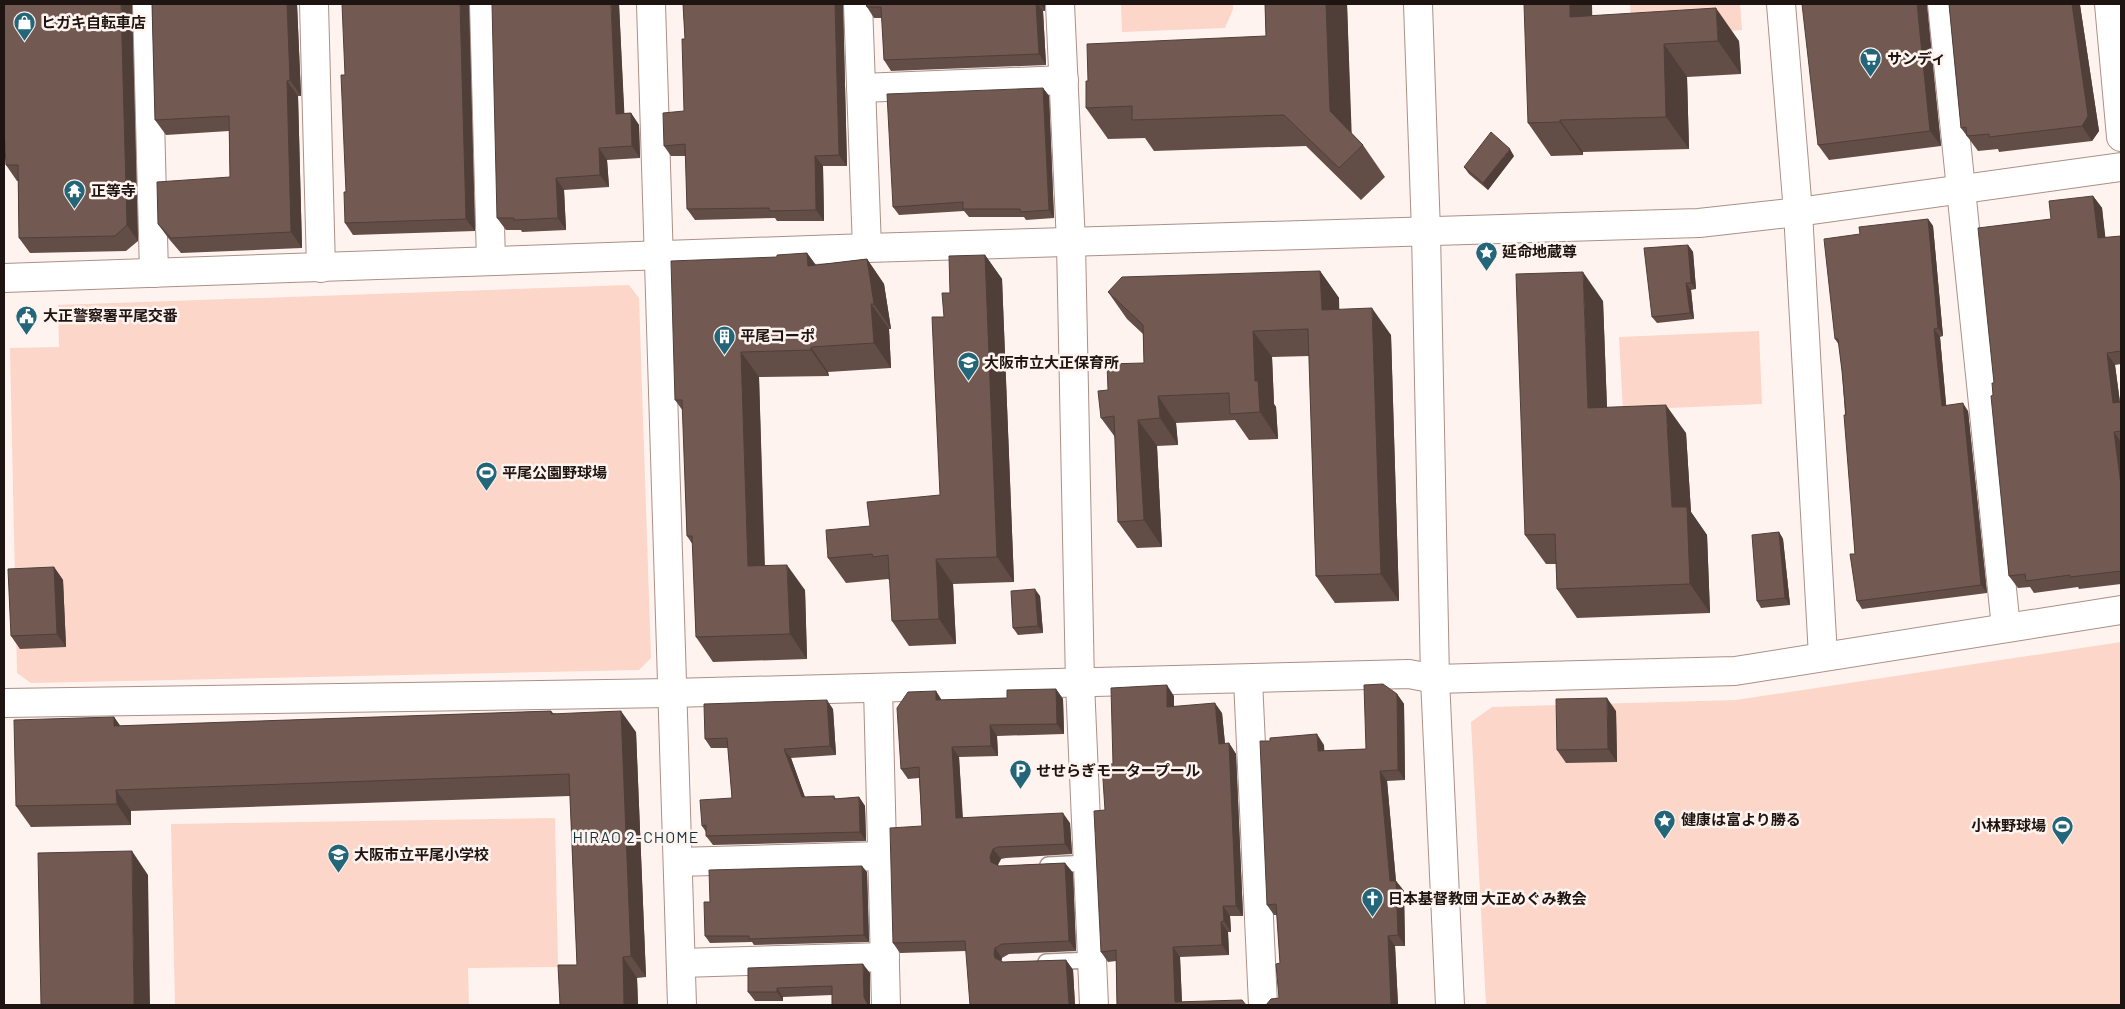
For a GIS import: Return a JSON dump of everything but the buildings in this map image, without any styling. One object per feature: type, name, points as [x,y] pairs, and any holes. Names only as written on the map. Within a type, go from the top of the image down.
[{"type":"street","points":[[147,4],[154,273]]},
{"type":"street","points":[[314,4],[321,268]]},
{"type":"street","points":[[484,4],[491,261]]},
{"type":"street","points":[[651,4],[682,1005]]},
{"type":"street","points":[[858,4],[867,248]]},
{"type":"street","points":[[1060,4],[1071,243],[1080,684],[1094,1005]]},
{"type":"street","points":[[1418,4],[1426,232],[1435,679],[1450,1005]]},
{"type":"street","points":[[1781,4],[1798,212],[1824,656]]},
{"type":"street","points":[[1942,4],[2006,628]]},
{"type":"street","points":[[2109,4],[2121,137]]},
{"type":"street","points":[[861,88],[1064,80]]},
{"type":"street","points":[[4,278],[867,248],[1699,223],[1798,212],[2121,167]]},
{"type":"street","points":[[4,703],[671,693],[1248,680],[1409,674],[1435,679],[1735,671],[2121,610]]},
{"type":"street","points":[[1248,680],[1263,1005]]},
{"type":"street","points":[[878,688],[886,1005]]},
{"type":"street","points":[[678,862],[882,856]]},
{"type":"street","points":[[681,963],[885,957]]},
{"type":"lane","points":[[1034,866],[1088,863]]},
{"type":"lane","points":[[1028,962],[1092,960]]},
{"type":"shaded area","points":[[1121,4],[1233,4],[1233,9],[1225,28],[1122,32]]},
{"type":"shaded area","points":[[1630,4],[1740,4],[1742,30],[1632,37]]},
{"type":"shaded area","points":[[629,285],[639,298],[651,658],[639,670],[31,683],[17,673],[10,348],[59,347],[58,305]]},
{"type":"shaded area","points":[[1759,331],[1762,404],[1623,410],[1619,337]]},
{"type":"shaded area","points":[[2121,642],[2121,1005],[1486,1005],[1471,722],[1492,707],[1736,700]]},
{"type":"shaded area","points":[[555,818],[558,967],[468,968],[469,1005],[175,1005],[171,824]]},
{"type":"place","name":"ヒガキ自転車店","points":[[25,42]]},
{"type":"place","name":"サンディ","points":[[1871,78]]},
{"type":"place","name":"正等寺","points":[[75,210]]},
{"type":"place","name":"延命地蔵尊","points":[[1486,271]]},
{"type":"place","name":"大正警察署平尾交番","points":[[27,335]]},
{"type":"place","name":"平尾コーポ","points":[[724,355]]},
{"type":"place","name":"大阪市立大正保育所","points":[[968,382]]},
{"type":"place","name":"平尾公園野球場","points":[[486,492]]},
{"type":"place","name":"せせらぎモータープール","points":[[1020,790]]},
{"type":"place","name":"健康は富より勝る","points":[[1665,839]]},
{"type":"place","name":"小林野球場","points":[[2062,845]]},
{"type":"place","name":"大阪市立平尾小学校","points":[[338,874]]},
{"type":"place","name":"日本基督教団 大正めぐみ教会","points":[[1372,918]]},
{"type":"district","name":"HIRAO 2-CHOME","points":[[636,837]]}]
